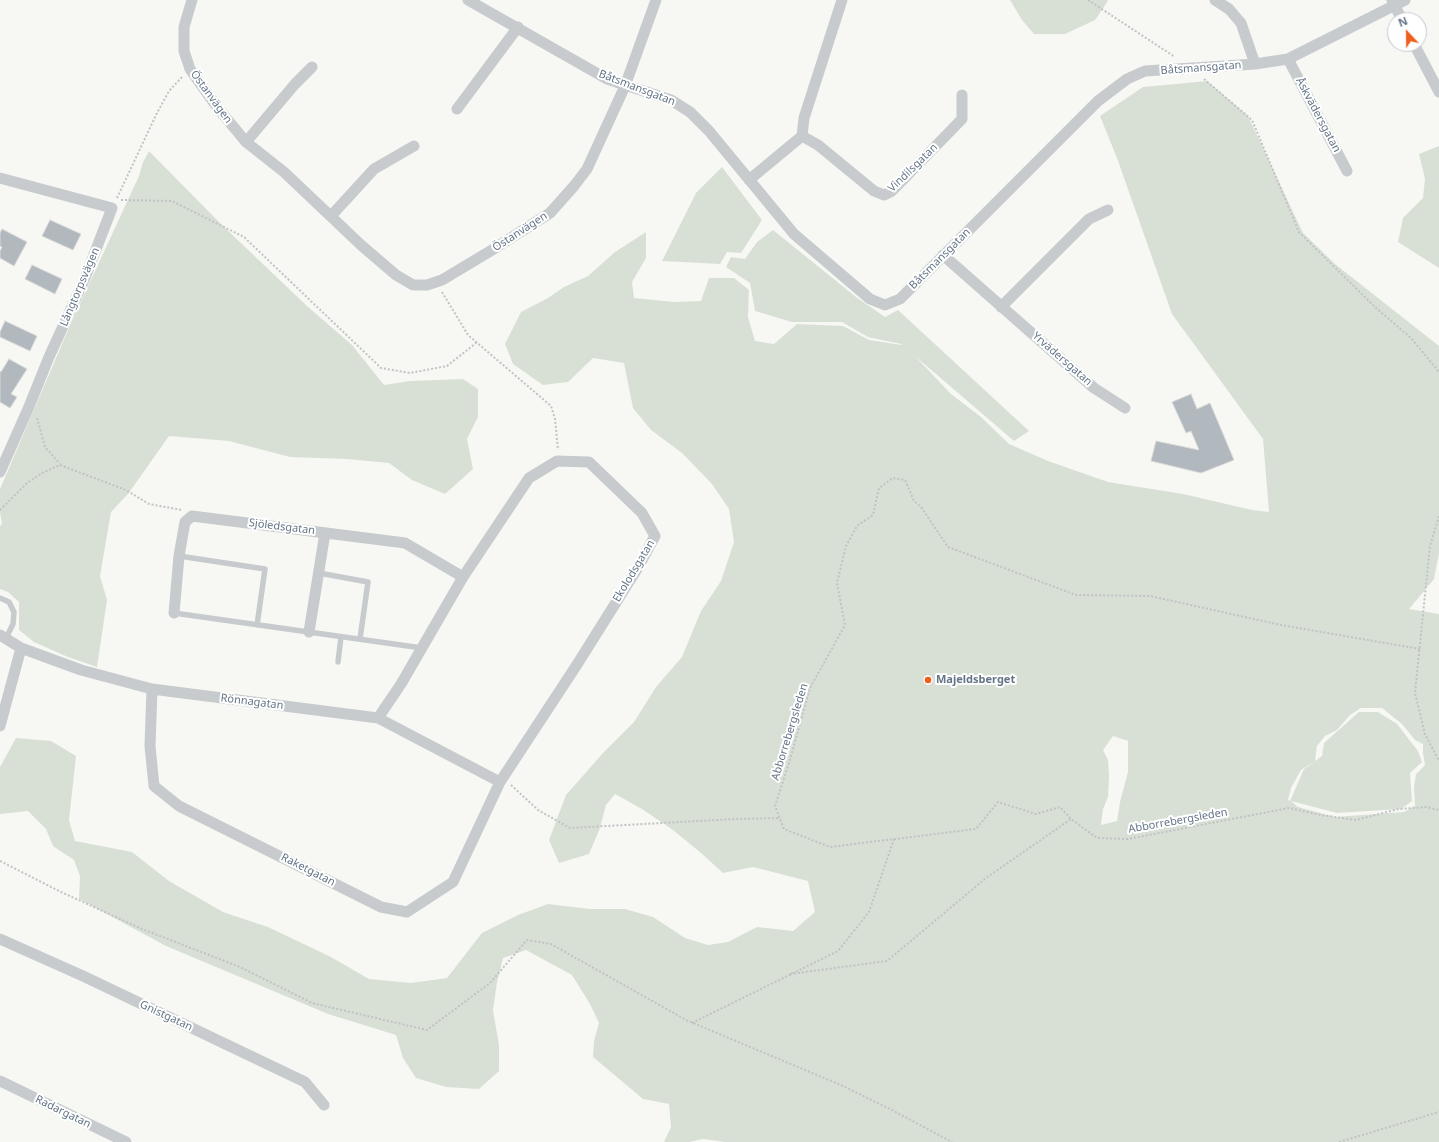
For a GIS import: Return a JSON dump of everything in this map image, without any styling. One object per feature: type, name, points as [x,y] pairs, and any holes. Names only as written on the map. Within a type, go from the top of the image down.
[{"type":"street","name":"Båtsmansgatan","points":[[468,0],[607,79],[671,100],[690,112],[710,131],[794,234],[870,299],[886,304],[900,299],[1098,100],[1127,79],[1145,71],[1255,64],[1288,59],[1393,3],[1405,0]]},
{"type":"street","name":"Östanvägen","points":[[191,1],[184,27],[184,51],[190,69],[217,107],[246,142],[284,172],[361,245],[396,275],[413,284],[428,285],[436,282],[492,250],[550,213],[574,186],[586,169],[625,86],[656,0]]},
{"type":"street","points":[[749,180],[802,136],[804,118],[842,0]]},
{"type":"street","points":[[1215,0],[1229,9],[1241,23],[1255,64]]},
{"type":"street","points":[[1393,3],[1398,12]]},
{"type":"street","points":[[457,109],[518,28]]},
{"type":"street","points":[[1418,52],[1439,92]]},
{"type":"street","name":"Åskvädersgatan","points":[[1288,59],[1347,171]]},
{"type":"street","points":[[246,142],[295,84],[312,67]]},
{"type":"street","name":"Vindilsgatan","points":[[802,136],[818,145],[874,191],[884,195],[892,191],[962,118],[962,95]]},
{"type":"street","points":[[331,216],[374,169],[414,146]]},
{"type":"street","name":"Långtorpsvägen","points":[[0,178],[112,208],[85,278],[1,468]]},
{"type":"street","points":[[1001,307],[1089,219],[1108,210]]},
{"type":"street","name":"Yrvädersgatan","points":[[943,255],[1094,388],[1125,408]]},
{"type":"street","name":"Ekolodsgatan","points":[[378,718],[401,684],[463,577],[529,478],[557,461],[589,462],[642,513],[655,536],[637,569],[578,663],[501,779]]},
{"type":"street","name":"Sjöledsgatan","points":[[188,519],[192,516],[405,543],[463,577]]},
{"type":"street","points":[[174,612],[179,556],[184,522],[188,519]]},
{"type":"street","points":[[309,632],[325,533]]},
{"type":"street","name":"Rönnagatan","points":[[3,636],[21,648],[81,670],[152,689],[378,718],[501,779]]},
{"type":"street","points":[[0,726],[21,648]]},
{"type":"street","name":"Raketgatan","points":[[152,689],[150,746],[154,786],[179,806],[381,907],[407,912],[454,882],[501,779]]},
{"type":"street","name":"Gnistgatan","points":[[0,939],[83,976],[305,1082],[324,1105]]},
{"type":"street","name":"Radargatan","points":[[0,1081],[126,1142]]},
{"type":"lane","points":[[179,556],[265,569],[258,625]]},
{"type":"lane","points":[[319,573],[368,582],[360,640]]},
{"type":"lane","points":[[0,598],[9,602],[14,612],[13,624],[3,636]]},
{"type":"lane","points":[[174,612],[422,648]]},
{"type":"lane","points":[[338,662],[341,637]]},
{"type":"path","points":[[1088,0],[1193,69],[1252,120],[1299,232],[1376,308],[1411,338],[1439,372]]},
{"type":"path","points":[[190,69],[169,91],[116,200],[172,201],[244,237],[381,368],[410,373],[447,366],[476,343]]},
{"type":"path","points":[[436,282],[468,335],[551,406],[555,419],[560,461]]},
{"type":"path","points":[[28,409],[35,412],[45,447],[60,465],[126,490],[149,504],[181,509],[188,519]]},
{"type":"path","points":[[0,510],[27,483],[44,472],[60,465]]},
{"type":"path","name":"Abborrebergsleden","points":[[1420,649],[1281,625],[1150,596],[1076,595],[948,547],[921,507],[914,501],[905,480],[893,478],[879,488],[873,515],[857,526],[846,546],[837,583],[845,625],[810,688],[790,760],[775,806],[784,829],[830,847],[976,829],[998,802],[1036,814],[1060,806],[1071,819],[1097,838],[1128,839],[1289,808],[1321,815],[1356,820],[1399,809],[1426,807],[1439,810]]},
{"type":"path","points":[[1439,516],[1430,546],[1415,693],[1425,734],[1439,762]]},
{"type":"path","points":[[501,779],[538,810],[570,828],[780,818]]},
{"type":"path","points":[[790,974],[886,961],[986,878],[1071,819]]},
{"type":"path","points":[[692,1023],[838,951],[869,912],[894,839]]},
{"type":"path","points":[[0,861],[61,892],[142,929],[240,967],[312,1003],[427,1030],[490,983],[527,940],[551,944],[692,1023],[843,1086],[952,1142]]},
{"type":"path","points":[[1339,1142],[1439,1112]]},
{"type":"shaded area","points":[[1010,0],[1108,1],[1095,20],[1065,34],[1034,34],[1022,20]]},
{"type":"shaded area","points":[[1207,81],[1248,116],[1303,233],[1335,264],[1439,346],[1439,553],[1434,579],[1409,609],[1439,614],[1439,1142],[725,1142],[703,1139],[689,1142],[664,1142],[671,1127],[669,1104],[643,1099],[593,1057],[594,1041],[599,1023],[590,1004],[572,975],[526,950],[503,958],[497,982],[493,1010],[499,1045],[499,1071],[479,1089],[446,1087],[416,1078],[403,1058],[396,1035],[328,1014],[166,946],[79,899],[80,876],[74,860],[53,846],[46,829],[28,811],[0,814],[0,767],[16,738],[51,741],[76,756],[69,820],[75,841],[132,852],[169,881],[223,912],[268,927],[329,956],[369,979],[411,983],[447,978],[482,933],[518,915],[548,904],[590,909],[625,909],[653,917],[685,938],[708,945],[728,942],[757,927],[793,931],[815,912],[808,881],[753,867],[723,873],[673,830],[642,809],[615,794],[606,805],[600,828],[589,854],[559,863],[549,840],[566,795],[603,753],[634,722],[656,687],[682,657],[701,611],[721,581],[734,542],[729,509],[712,484],[682,453],[651,430],[633,408],[624,363],[593,358],[568,382],[543,385],[513,364],[505,344],[521,312],[548,298],[564,287],[588,276],[615,252],[646,232],[646,258],[632,282],[634,298],[674,302],[701,301],[709,278],[734,278],[749,290],[748,317],[755,341],[774,344],[797,324],[843,326],[869,340],[902,345],[868,337],[842,322],[792,322],[755,311],[750,283],[726,267],[731,257],[745,259],[757,242],[773,230],[856,297],[885,317],[898,310],[1029,431],[1014,441],[915,356],[951,394],[981,417],[1009,444],[1048,461],[1108,482],[1183,494],[1252,510],[1269,512],[1263,439],[1172,314],[1117,158],[1100,116],[1143,87]],"holes":[[[1361,708],[1382,708],[1402,724],[1415,740],[1423,744],[1425,765],[1416,774],[1414,787],[1415,806],[1404,812],[1335,817],[1298,807],[1291,801],[1337,813],[1401,809],[1412,801],[1410,773],[1422,762],[1418,751],[1397,724],[1378,712],[1359,712],[1324,743],[1322,756],[1304,769],[1290,801],[1288,800],[1291,788],[1301,770],[1315,761],[1317,746],[1325,736],[1337,730],[1350,715]],[[1113,736],[1128,741],[1128,772],[1120,802],[1117,821],[1101,825],[1103,809],[1108,797],[1109,777],[1108,760],[1103,750]]]},
{"type":"shaded area","points":[[1439,146],[1439,268],[1398,242],[1403,218],[1423,198],[1425,179],[1419,154]]},
{"type":"shaded area","points":[[149,151],[222,225],[307,306],[352,345],[384,385],[410,381],[463,379],[478,389],[478,417],[467,439],[473,469],[445,494],[412,480],[389,463],[347,459],[290,457],[229,441],[169,436],[128,494],[111,512],[100,576],[107,600],[97,667],[68,657],[34,642],[19,630],[19,602],[8,592],[0,589],[0,526],[2,524],[0,512],[0,489],[71,323],[139,176],[143,162]]},
{"type":"shaded area","points":[[722,167],[762,220],[741,253],[727,252],[720,264],[662,261],[696,193]]},
{"type":"building","points":[[50,220],[81,234],[73,250],[42,236]]},
{"type":"building","points":[[2,229],[27,242],[14,266],[0,258],[0,251],[2,247],[0,246],[0,233]]},
{"type":"building","points":[[32,265],[62,279],[55,294],[25,279]]},
{"type":"building","points":[[5,321],[37,336],[30,351],[0,337],[0,332]]},
{"type":"building","points":[[9,359],[27,369],[11,394],[17,397],[10,408],[0,402],[0,371],[1,372]]},
{"type":"building","points":[[1191,394],[1197,409],[1210,403],[1234,460],[1201,473],[1151,461],[1156,441],[1199,450],[1191,431],[1186,433],[1172,402]]},
{"type":"place","name":"Majeldsberget","points":[[928,680]]}]
